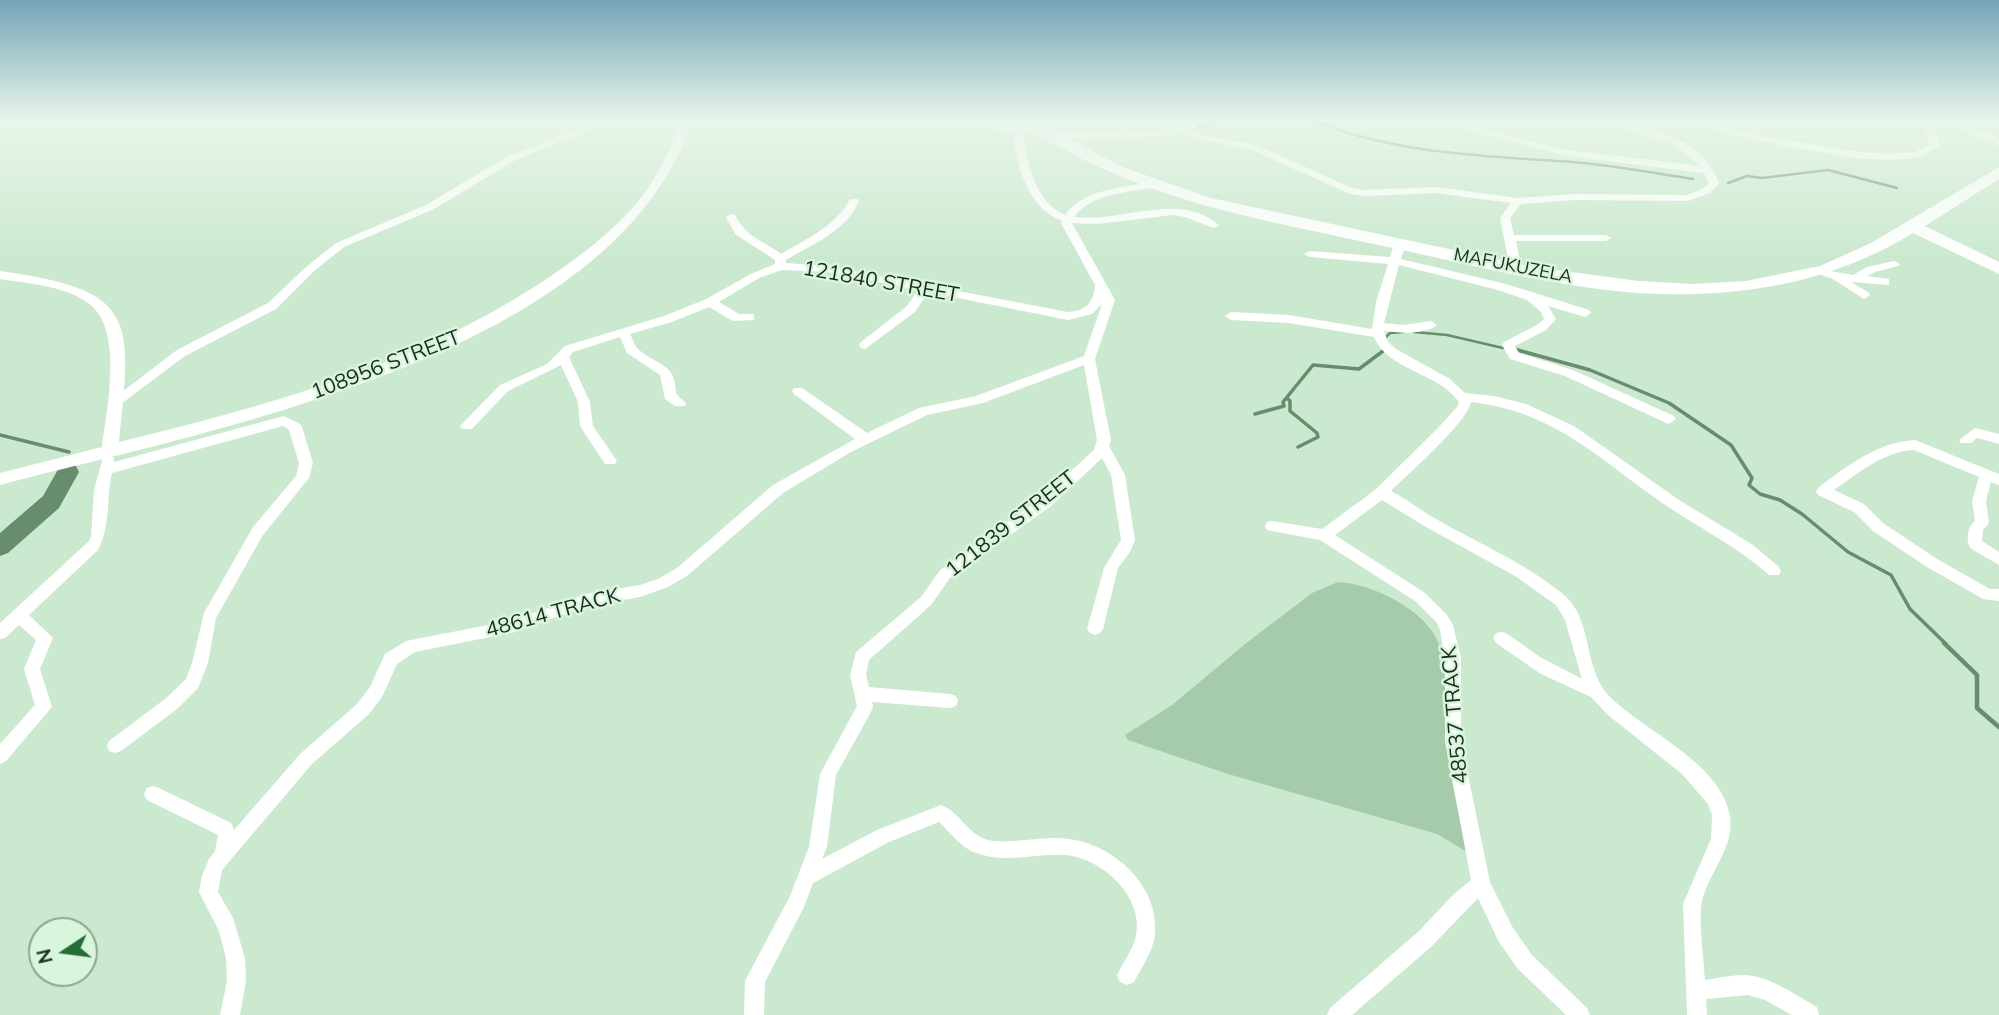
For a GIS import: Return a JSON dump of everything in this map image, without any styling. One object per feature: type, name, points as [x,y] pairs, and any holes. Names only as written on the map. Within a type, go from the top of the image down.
[{"type":"main road","name":"MAFUKUZELA","points":[[1109,166],[1150,185],[1214,203],[1517,269],[1633,286],[1679,288],[1768,283],[1819,272],[1856,256],[1911,226],[1999,172]]},
{"type":"main road","points":[[1911,226],[1999,269]]},
{"type":"street","points":[[116,401],[181,353],[272,306],[340,245],[430,207],[498,166]]},
{"type":"street","name":"108956 STREET","points":[[0,479],[329,390],[445,345],[512,310],[559,278],[621,228],[658,183],[668,166]]},
{"type":"street","points":[[1024,166],[1048,209],[1067,218],[1104,219],[1171,212],[1190,215],[1214,225]]},
{"type":"street","points":[[1296,166],[1350,191],[1365,193],[1436,190],[1518,201],[1576,197],[1688,198],[1706,191],[1714,183],[1706,166]]},
{"type":"street","points":[[1678,166],[1708,170]]},
{"type":"street","points":[[1095,629],[1107,593],[1114,559],[1125,550],[1128,540],[1118,475],[1103,447],[1102,427],[1089,359],[1108,305],[1108,293],[1069,232],[1067,218],[1077,206],[1091,199],[1150,185]]},
{"type":"street","points":[[730,217],[733,228],[740,235],[781,262],[845,217],[854,206],[854,201]]},
{"type":"street","points":[[1517,269],[1507,238],[1505,218],[1518,201]]},
{"type":"street","points":[[1507,238],[1605,237]]},
{"type":"street","points":[[1324,535],[1380,494],[1463,409],[1463,397],[1456,387],[1393,352],[1382,342],[1378,330],[1400,243]]},
{"type":"street","points":[[1310,254],[1395,261],[1502,287],[1584,313]]},
{"type":"street","name":"121840 STREET","points":[[467,426],[504,388],[551,367],[569,349],[624,333],[710,302],[781,262],[1068,316],[1082,314],[1095,307],[1100,299],[1101,282]]},
{"type":"street","points":[[1856,278],[1871,269],[1894,264]]},
{"type":"street","points":[[1819,272],[1838,279],[1864,295]]},
{"type":"street","points":[[0,275],[58,285],[92,299],[113,321],[119,339],[116,401],[107,469],[101,490],[98,537],[93,546],[0,633]]},
{"type":"street","points":[[1838,279],[1856,278],[1885,282]]},
{"type":"street","points":[[866,345],[911,309],[925,288]]},
{"type":"street","points":[[1531,297],[1546,310],[1550,319],[1541,328],[1515,339],[1508,345],[1514,356],[1569,373],[1669,419]]},
{"type":"street","points":[[710,302],[737,318],[750,317]]},
{"type":"street","points":[[1231,316],[1289,319],[1378,330],[1431,325]]},
{"type":"street","points":[[624,333],[631,350],[652,361],[669,376],[672,381],[670,396],[680,403]]},
{"type":"street","points":[[564,356],[584,402],[587,426],[610,461]]},
{"type":"street","name":"48614 TRACK","points":[[230,1015],[238,980],[235,954],[225,922],[211,904],[208,886],[215,865],[311,753],[363,709],[376,692],[386,666],[396,653],[411,646],[515,626],[586,600],[640,591],[672,579],[778,489],[865,439],[923,411],[978,400],[1089,359]]},
{"type":"street","points":[[798,391],[865,439]]},
{"type":"street","points":[[1463,397],[1510,402],[1570,427],[1660,495],[1759,556],[1774,571]]},
{"type":"street","points":[[107,469],[284,421],[295,427],[306,463],[302,478],[258,531],[209,617],[200,663],[192,683],[171,704],[115,746]]},
{"type":"street","points":[[1966,440],[1975,433],[1999,439]]},
{"type":"street","points":[[1999,559],[1975,544],[1976,527],[1982,523],[1979,502],[1993,477],[1914,445],[1901,444],[1868,461],[1823,491],[1859,508],[1878,527],[1932,563],[1988,595],[1999,595]]},
{"type":"street","name":"121839 STREET","points":[[754,1015],[755,981],[808,876],[821,836],[828,774],[865,707],[859,675],[862,657],[926,601],[945,574],[1046,502],[1092,461],[1103,447]]},
{"type":"street","points":[[1380,494],[1389,496],[1527,577],[1562,602],[1571,616],[1583,665],[1596,692],[1611,708],[1684,765],[1704,786],[1721,813],[1714,856],[1695,886],[1692,904],[1697,1015]]},
{"type":"street","name":"48537 TRACK","points":[[1272,526],[1324,535],[1420,597],[1442,620],[1448,630],[1453,658],[1453,741],[1481,884],[1506,935],[1525,962],[1580,1015]]},
{"type":"street","points":[[0,757],[44,707],[32,669],[44,638],[18,615]]},
{"type":"street","points":[[1501,638],[1528,660],[1564,680],[1596,692]]},
{"type":"street","points":[[864,694],[950,701]]},
{"type":"street","points":[[153,794],[225,829],[227,835],[224,853]]},
{"type":"street","points":[[808,876],[883,836],[942,813],[954,821],[974,844],[994,849],[1068,847],[1093,852],[1114,864],[1129,881],[1140,904],[1146,932],[1127,975]]},
{"type":"street","points":[[1337,1015],[1425,939],[1460,901],[1481,884]]},
{"type":"street","points":[[1697,990],[1718,990],[1746,984],[1764,990],[1810,1014]]},
{"type":"green space","points":[[1338,582],[1367,588],[1396,601],[1422,620],[1439,644],[1445,669],[1450,769],[1467,852],[1437,834],[1228,774],[1128,740],[1125,735],[1172,705],[1312,593]]},
{"type":"waterway","points":[[1612,166],[1693,179]]},
{"type":"waterway","points":[[1728,183],[1747,176],[1762,178],[1828,170],[1897,188]]},
{"type":"waterway","points":[[1386,337],[1390,333],[1403,332]]},
{"type":"waterway","points":[[1414,332],[1447,335],[1503,348]]},
{"type":"waterway","points":[[1513,349],[1521,351]]},
{"type":"waterway","points":[[1514,349],[1590,370],[1669,403],[1731,445],[1752,478],[1749,485],[1760,494],[1780,500],[1802,514],[1848,552],[1891,575],[1910,609],[1946,644]]},
{"type":"waterway","points":[[1255,414],[1284,406],[1283,402],[1313,365],[1359,369],[1383,351]]},
{"type":"waterway","points":[[1287,398],[1290,401],[1290,411],[1317,433],[1318,437],[1298,447]]},
{"type":"waterway","points":[[0,435],[69,452]]},
{"type":"waterway","points":[[0,547],[51,502],[68,472]]},
{"type":"waterway","points":[[1944,643],[1977,675],[1977,708],[1999,727]]}]
